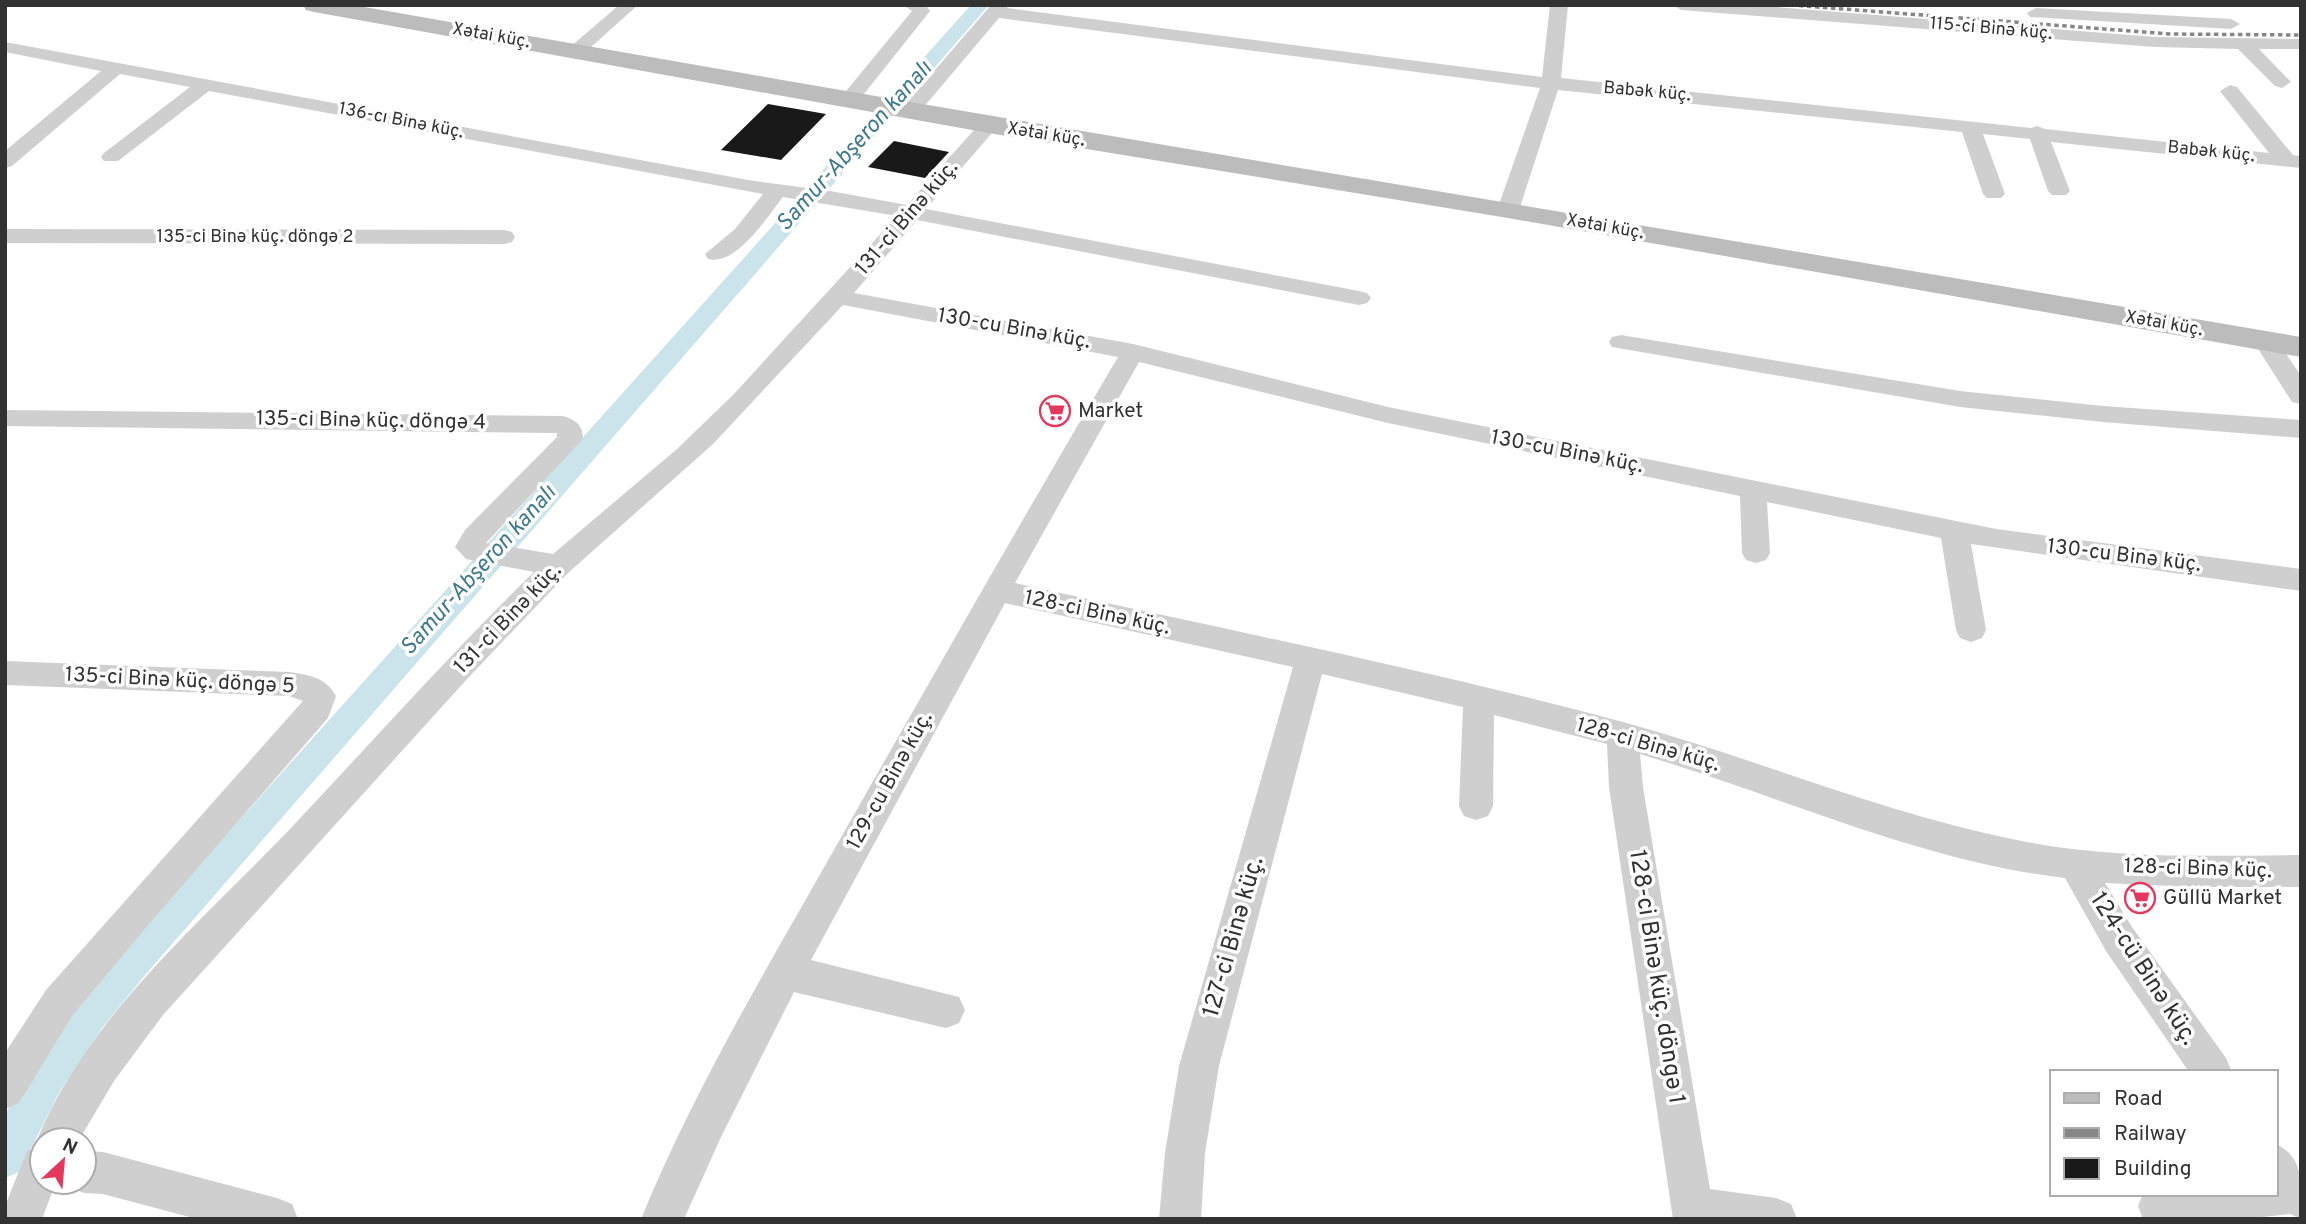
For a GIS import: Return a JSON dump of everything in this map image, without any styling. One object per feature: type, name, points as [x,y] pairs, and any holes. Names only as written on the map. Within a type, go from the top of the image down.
[{"type":"street","name":"Xətai küç.","points":[[314,5],[353,8],[989,125],[1508,210],[2301,347]]},
{"type":"street","points":[[576,51],[631,5]]},
{"type":"street","points":[[849,100],[922,11],[911,5]]},
{"type":"street","points":[[1508,210],[1550,83],[1559,5]]},
{"type":"street","name":"115-ci Binə küç.","points":[[1681,5],[2118,40],[2245,34],[2301,44]]},
{"type":"street","points":[[2165,5],[2183,22]]},
{"type":"street","points":[[909,111],[998,9]]},
{"type":"street","name":"Babək küç.","points":[[998,9],[1550,83],[2037,132],[2293,161]]},
{"type":"street","points":[[2016,11],[2183,22],[2245,34],[2282,82]]},
{"type":"street","name":"136-cı Binə küç.","points":[[5,47],[911,212],[1359,298]]},
{"type":"street","points":[[5,162],[117,67]]},
{"type":"street","points":[[111,157],[206,84]]},
{"type":"street","points":[[2230,91],[2293,161]]},
{"type":"street","name":"131-ci Binə küç.","points":[[66,1126],[105,1059],[135,1020],[559,565],[703,439],[839,297],[989,125]]},
{"type":"street","points":[[1970,126],[1994,194]]},
{"type":"street","points":[[2037,132],[2059,191]]},
{"type":"street","points":[[716,254],[743,234],[787,191]]},
{"type":"street","name":"135-ci Binə küç. döngə 2","points":[[5,236],[504,237]]},
{"type":"street","name":"130-cu Binə küç.","points":[[839,297],[1133,352],[1388,415],[1954,530],[2068,551],[2301,580]]},
{"type":"street","points":[[2265,341],[2301,396]]},
{"type":"street","points":[[1621,342],[1959,399],[2090,413],[2301,429]]},
{"type":"street","name":"129-cu Binə küç.","points":[[662,1219],[692,1150],[785,972],[996,590],[1133,352]]},
{"type":"street","name":"135-ci Binə küç. döngə 4","points":[[5,418],[563,425],[570,430],[570,439],[475,537],[469,547],[477,552],[559,565]]},
{"type":"street","points":[[1753,489],[1755,553]]},
{"type":"street","points":[[1954,530],[1971,630]]},
{"type":"street","name":"128-ci Binə küç.","points":[[996,590],[1479,699],[1623,736],[1937,836],[2018,856],[2076,865],[2222,871],[2301,871]]},
{"type":"street","name":"127-ci Binə küç.","points":[[1180,1219],[1185,1153],[1199,1066],[1310,660]]},
{"type":"street","name":"135-ci Binə küç. döngə 5","points":[[5,673],[289,684],[309,688],[320,696],[317,709],[308,720],[58,1003],[5,1089]]},
{"type":"street","points":[[1476,806],[1479,699]]},
{"type":"street","name":"128-ci Binə küç. döngə 1","points":[[1623,736],[1626,787],[1692,1213]]},
{"type":"street","name":"124-cü Binə küç.","points":[[2076,865],[2119,939],[2211,1070]]},
{"type":"street","points":[[785,972],[946,1010]]},
{"type":"street","points":[[98,1173],[277,1219]]},
{"type":"street","name":"131-ci Binə küç.","points":[[21,1219],[31,1196]]},
{"type":"street","points":[[2160,1206],[2222,1196]]},
{"type":"street","points":[[1692,1213],[1776,1219]]},
{"type":"building","points":[[768,104],[826,114],[781,160],[721,150]]},
{"type":"building","points":[[894,141],[949,152],[925,178],[868,167]]},
{"type":"waterway","name":"Samur-Abşeron kanalı","points":[[5,1158],[46,1077],[89,1015],[133,962],[981,5]]},
{"type":"railway","points":[[1791,5],[2170,34],[2301,35]]},
{"type":"place","name":"Market","points":[[1055,411]]},
{"type":"place","name":"Güllü Market","points":[[2140,898]]}]
